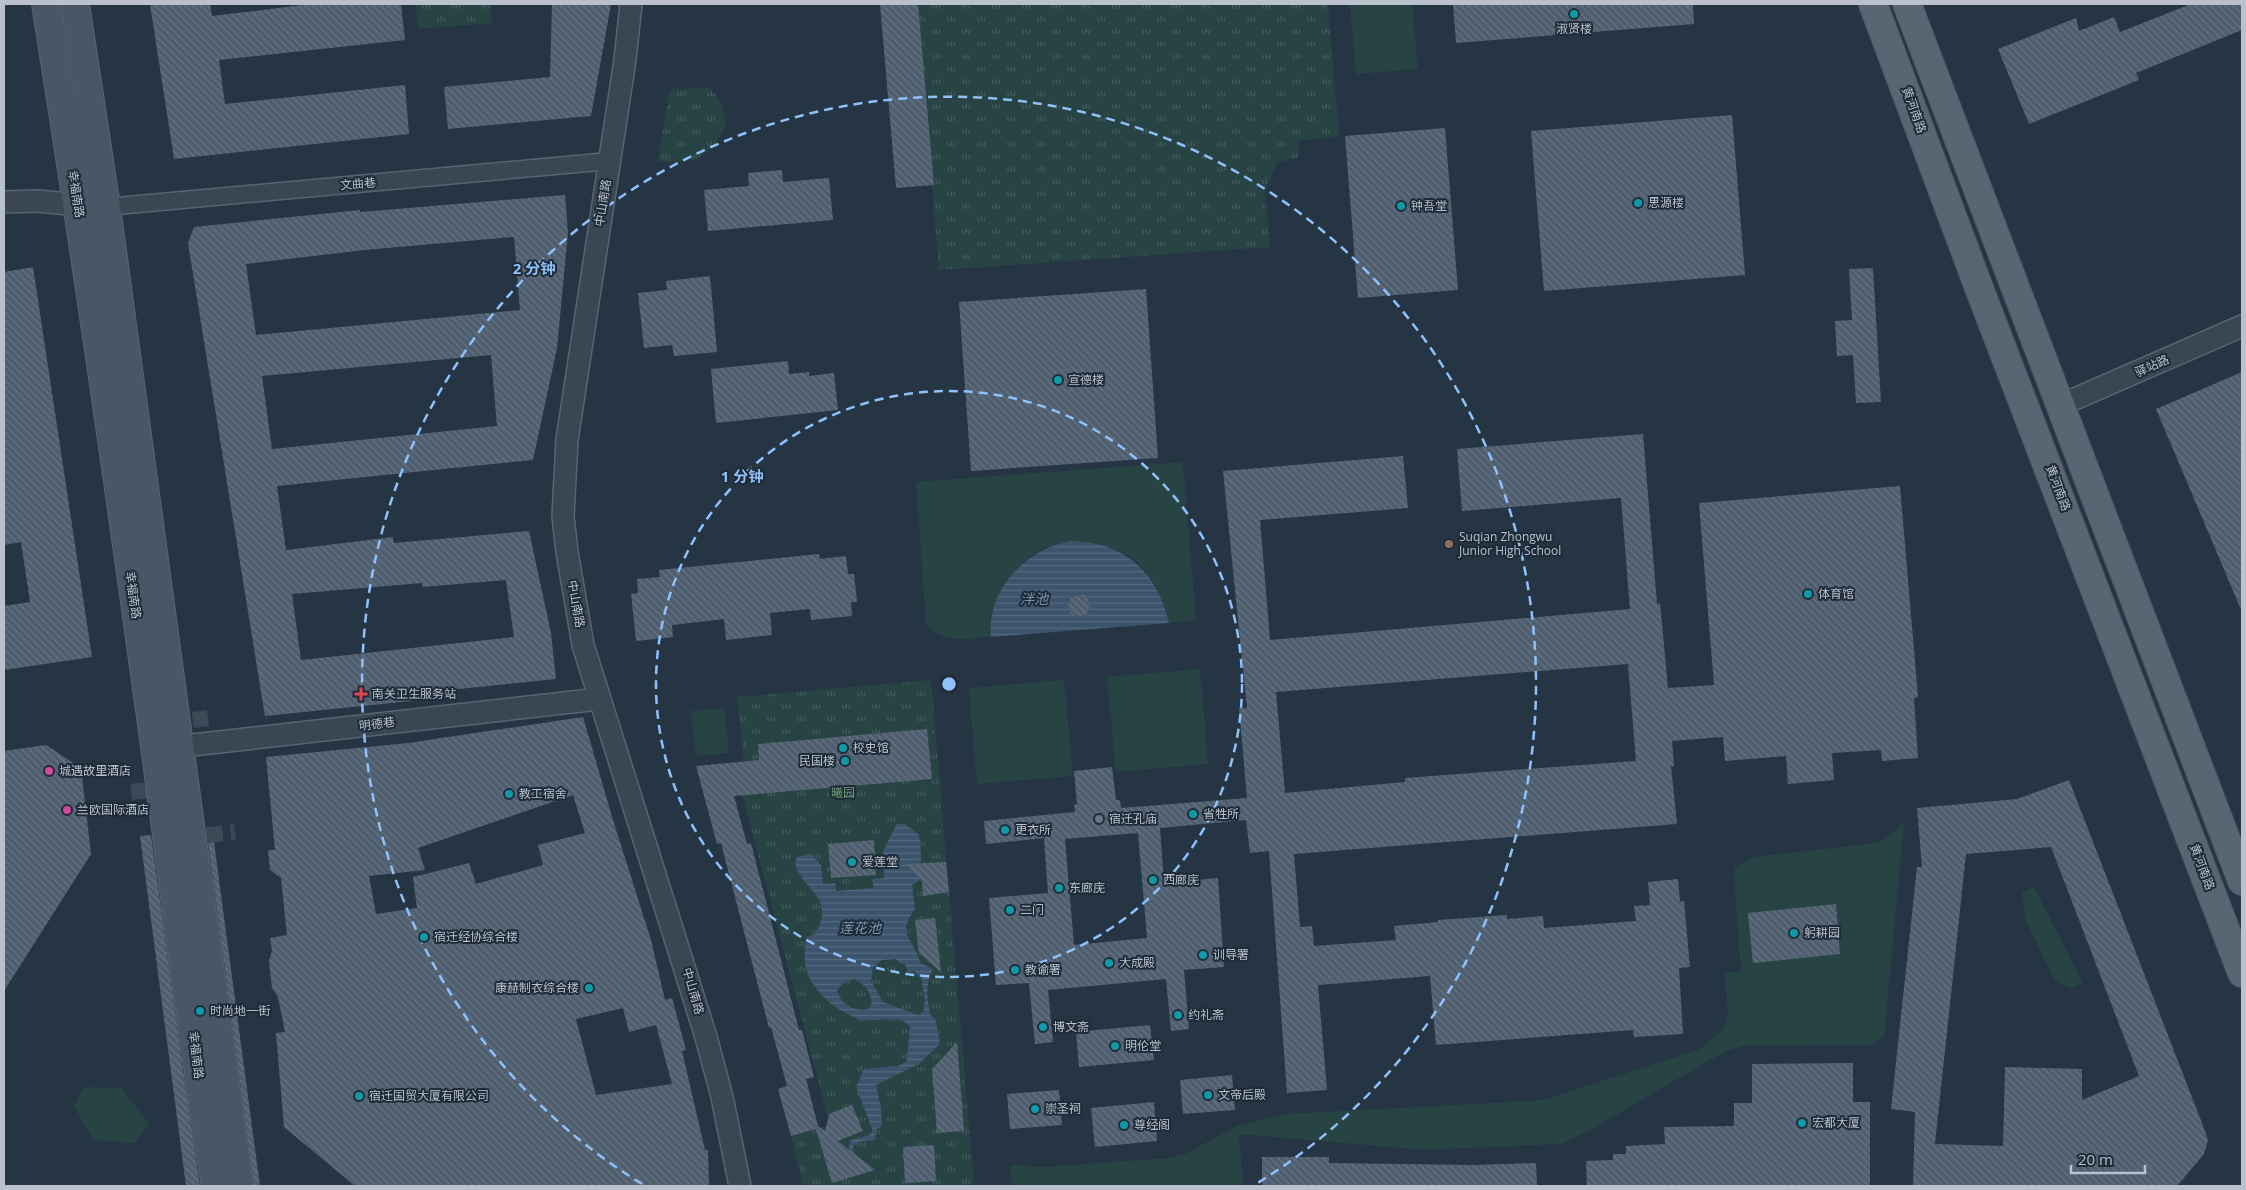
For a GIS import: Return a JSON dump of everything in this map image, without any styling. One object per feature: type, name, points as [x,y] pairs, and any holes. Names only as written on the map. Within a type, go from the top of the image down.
[{"type":"main road","name":"幸福南路","points":[[46,4],[167,748]]},
{"type":"main road","name":"幸福南路","points":[[75,4],[106,207],[167,748],[214,1103],[216,1186]]},
{"type":"main road","name":"黄河南路","points":[[1874,4],[1979,288],[2242,973]]},
{"type":"main road","points":[[1907,4],[2242,881]]},
{"type":"main road","name":"幸福南路","points":[[214,1103],[240,1186]]},
{"type":"main road","points":[[196,1186],[214,1103]]},
{"type":"main road","points":[[214,1103],[239,1147],[255,1186]]},
{"type":"street","name":"中山南路","points":[[631,4],[610,161],[567,440],[563,480],[563,516],[567,552],[583,645],[706,1037],[722,1097],[740,1186]]},
{"type":"street","name":"文曲巷","points":[[106,207],[610,161]]},
{"type":"street","points":[[4,202],[37,201],[106,207]]},
{"type":"street","name":"驿站路","points":[[2061,405],[2242,326]]},
{"type":"street","name":"明德巷","points":[[167,748],[599,699]]},
{"type":"green space","points":[[416,4],[490,4],[492,23],[418,29]]},
{"type":"green space","points":[[917,4],[1328,4],[1339,136],[1298,141],[1299,157],[1277,163],[1265,191],[1270,247],[939,270]]},
{"type":"green space","points":[[1350,4],[1412,4],[1418,69],[1356,74]]},
{"type":"green space","points":[[710,88],[720,102],[725,119],[723,131],[715,144],[704,154],[693,160],[680,162],[658,161],[669,93],[674,89]]},
{"type":"green space","points":[[1183,462],[1196,621],[1169,623],[1162,601],[1151,579],[1135,560],[1125,554],[1111,548],[1064,543],[1043,549],[1029,557],[1008,579],[994,607],[991,637],[956,639],[940,635],[926,623],[916,482]]},
{"type":"green space","points":[[1200,669],[1208,764],[1116,772],[1107,677]]},
{"type":"green space","name":"曦园","points":[[931,680],[974,1185],[803,1186],[791,1136],[830,1125],[739,782],[746,781],[737,697]]},
{"type":"green space","points":[[1064,680],[1073,776],[977,784],[969,688]]},
{"type":"green space","points":[[724,708],[729,753],[696,756],[691,711]]},
{"type":"green space","points":[[1904,822],[1884,1037],[1871,1045],[1743,1046],[1722,1053],[1592,1129],[1561,1144],[1424,1150],[1239,1134],[1243,1186],[1012,1185],[1010,1165],[1044,1167],[1169,1158],[1187,1153],[1237,1126],[1285,1114],[1547,1099],[1700,1049],[1724,1028],[1728,1014],[1725,973],[1741,971],[1734,877],[1735,868],[1754,857],[1877,843],[1887,838]]},
{"type":"green space","points":[[2034,887],[2083,983],[2071,988],[2055,981],[2025,919],[2022,893]]},
{"type":"green space","points":[[83,1087],[121,1088],[149,1123],[135,1143],[93,1140],[74,1106]]},
{"type":"water","name":"泮池","points":[[1071,541],[1090,543],[1107,547],[1123,554],[1147,574],[1164,605],[1169,623],[991,637],[991,619],[995,603],[1002,588],[1024,562],[1054,545]],"holes":[[[1085,594],[1091,606],[1085,616],[1072,616],[1067,606],[1072,596]]]},
{"type":"water","name":"莲花池","points":[[897,824],[905,824],[919,835],[921,854],[920,880],[912,885],[915,908],[906,926],[906,932],[920,963],[933,969],[929,980],[928,997],[930,1015],[936,1020],[940,1044],[919,1064],[876,1085],[881,1107],[882,1126],[876,1129],[875,1140],[861,1141],[853,1146],[854,1160],[851,1161],[849,1145],[851,1140],[869,1135],[873,1131],[856,1087],[864,1069],[898,1066],[907,1061],[910,1027],[905,1022],[899,1020],[867,1020],[851,1016],[833,1005],[818,991],[808,973],[805,964],[805,954],[806,937],[816,934],[821,921],[822,910],[816,895],[799,873],[795,863],[797,857],[811,854],[821,865],[823,884],[835,883],[836,891],[873,888],[873,879],[884,878],[883,851]],"holes":[[[896,959],[900,963],[905,964],[908,972],[915,971],[918,977],[921,977],[925,1001],[923,1012],[918,1015],[883,1002],[871,981],[873,968],[882,960]],[[854,979],[864,986],[870,994],[872,1003],[868,1009],[853,1008],[845,1004],[839,996],[837,991],[843,982]]]},
{"type":"building","points":[[150,4],[210,4],[212,16],[311,4],[401,4],[405,40],[219,60],[225,104],[405,85],[409,134],[174,159]]},
{"type":"building","points":[[552,4],[611,4],[591,116],[448,129],[444,87],[550,77]]},
{"type":"building","points":[[880,4],[918,4],[934,185],[896,188]]},
{"type":"building","name":"淑贤楼","points":[[1453,4],[1693,4],[1694,24],[1456,43]]},
{"type":"building","points":[[2191,4],[2242,4],[2242,30],[2136,73],[2139,80],[2029,124],[1998,49],[2076,18],[2079,31],[2114,17],[2120,32]]},
{"type":"building","name":"思源楼","points":[[1732,115],[1745,275],[1544,291],[1531,131]]},
{"type":"building","name":"钟吾堂","points":[[1445,128],[1458,290],[1358,298],[1345,136]]},
{"type":"building","points":[[782,170],[783,182],[829,178],[833,220],[708,231],[704,190],[749,186],[748,173]]},
{"type":"building","points":[[565,195],[568,233],[557,348],[533,460],[277,486],[286,550],[393,537],[394,543],[529,531],[551,633],[556,679],[410,694],[411,701],[265,716],[188,243],[194,227],[360,210],[360,212]],"holes":[[[514,237],[520,310],[256,335],[246,264],[364,250]],[[491,355],[497,426],[272,449],[262,376]],[[506,580],[514,637],[301,660],[292,594],[422,583],[422,587]]]},
{"type":"building","points":[[33,267],[92,657],[4,670],[4,606],[30,602],[21,542],[4,545],[4,272]]},
{"type":"building","points":[[1873,268],[1881,402],[1856,403],[1853,355],[1837,356],[1835,321],[1852,320],[1849,269]]},
{"type":"building","points":[[710,276],[717,352],[674,356],[672,345],[644,348],[638,293],[667,290],[666,281]]},
{"type":"building","name":"宣德楼","points":[[1146,289],[1158,458],[971,471],[959,302]]},
{"type":"building","points":[[788,361],[789,374],[809,372],[809,376],[834,373],[838,410],[716,423],[711,369]]},
{"type":"building","points":[[2242,372],[2242,612],[2156,409]]},
{"type":"building","points":[[1643,434],[1657,604],[1660,603],[1668,688],[1714,685],[1699,503],[1900,486],[1918,697],[1914,698],[1918,758],[1882,761],[1881,750],[1832,753],[1834,780],[1788,784],[1786,756],[1725,761],[1723,737],[1672,741],[1674,766],[1671,766],[1677,824],[1294,854],[1300,927],[1312,926],[1314,946],[1396,940],[1394,926],[1438,922],[1438,920],[1507,915],[1507,919],[1543,916],[1544,928],[1636,921],[1634,906],[1650,905],[1648,882],[1678,879],[1680,902],[1684,901],[1690,967],[1679,968],[1683,1034],[1634,1037],[1633,1030],[1436,1045],[1430,976],[1318,985],[1327,1090],[1287,1093],[1269,851],[1250,853],[1246,820],[1160,828],[1164,883],[1218,878],[1224,967],[1184,970],[1189,1029],[1171,1031],[1166,979],[1048,990],[1053,1042],[1035,1044],[1029,983],[996,985],[989,898],[1048,893],[1044,838],[986,844],[984,821],[1075,812],[1074,805],[1077,804],[1074,771],[1112,767],[1116,800],[1120,800],[1121,808],[1247,798],[1239,708],[1247,708],[1223,471],[1403,456],[1408,508],[1260,520],[1270,640],[1630,609],[1621,498],[1462,511],[1457,449]],"holes":[[[1628,664],[1636,761],[1405,778],[1405,782],[1285,793],[1276,692]],[[1138,833],[1147,938],[1074,945],[1065,839]]]},
{"type":"building","points":[[819,554],[820,559],[846,556],[848,574],[854,574],[857,602],[851,602],[852,616],[811,620],[810,609],[770,613],[772,635],[726,640],[724,619],[672,625],[673,637],[636,641],[631,594],[638,593],[637,579],[660,577],[659,570]]},
{"type":"building","points":[[1085,594],[1091,606],[1085,616],[1072,616],[1067,606],[1072,596]]},
{"type":"building","points":[[583,717],[651,940],[665,1000],[672,998],[686,1050],[682,1051],[705,1150],[708,1150],[709,1186],[355,1186],[284,1127],[276,1033],[285,1032],[278,997],[272,988],[269,961],[272,951],[270,938],[287,935],[281,878],[270,870],[268,850],[275,850],[266,757],[408,743]],"holes":[[[573,795],[585,833],[538,845],[543,865],[476,884],[469,863],[413,877],[417,908],[376,914],[369,876],[425,870],[418,848]],[[623,1008],[629,1032],[656,1025],[672,1084],[596,1095],[576,1019]]]},
{"type":"building","points":[[927,729],[932,779],[734,796],[747,844],[751,843],[799,1030],[802,1030],[814,1077],[806,1079],[818,1126],[825,1131],[829,1114],[852,1105],[863,1131],[838,1141],[875,1170],[832,1183],[816,1129],[791,1136],[778,1089],[787,1086],[771,1027],[769,1028],[721,843],[717,844],[696,766],[759,760],[758,744]]},
{"type":"building","points":[[46,745],[81,768],[91,854],[4,991],[4,751]]},
{"type":"building","points":[[2069,780],[2208,1140],[2204,1154],[2177,1186],[1913,1186],[1915,1112],[1891,1109],[1917,867],[1922,867],[1917,808],[2017,799]],"holes":[[[2051,847],[2139,1076],[2082,1100],[2082,1069],[2005,1067],[2003,1146],[1935,1144],[1966,854]]]},
{"type":"building","points":[[212,827],[260,1186],[254,1186],[206,828]]},
{"type":"building","points":[[151,835],[200,1186],[186,1186],[140,836]]},
{"type":"building","name":"爱莲堂","points":[[874,840],[876,875],[831,878],[828,844]]},
{"type":"building","points":[[946,862],[949,892],[923,896],[922,881],[905,864]]},
{"type":"building","name":"躬耕园","points":[[1836,904],[1840,954],[1753,963],[1748,913]]},
{"type":"building","points":[[935,918],[941,972],[919,953],[915,920]]},
{"type":"building","name":"明伦堂","points":[[1150,1025],[1154,1060],[1079,1067],[1076,1032]]},
{"type":"building","points":[[957,1042],[964,1131],[937,1133],[932,1069]]},
{"type":"building","points":[[1853,1063],[1853,1102],[1870,1102],[1870,1186],[1587,1186],[1586,1161],[1613,1160],[1613,1154],[1626,1154],[1626,1146],[1665,1144],[1664,1127],[1734,1126],[1734,1103],[1752,1103],[1752,1064]]},
{"type":"building","name":"文帝后殿","points":[[1232,1075],[1235,1110],[1183,1114],[1180,1080]]},
{"type":"building","name":"崇圣祠","points":[[1059,1090],[1062,1125],[1010,1129],[1007,1094]]},
{"type":"building","name":"尊经阁","points":[[1154,1102],[1157,1141],[1095,1147],[1091,1108]]},
{"type":"building","points":[[934,1145],[936,1181],[905,1183],[903,1147]]},
{"type":"building","points":[[1262,1157],[1329,1157],[1329,1163],[1475,1165],[1536,1163],[1537,1186],[1262,1186]]},
{"type":"tunnel","points":[[169,723],[208,718]]},
{"type":"tunnel","points":[[131,792],[168,788]]},
{"type":"tunnel","points":[[183,838],[235,832]]},
{"type":"place","name":"淑贤楼","points":[[1574,14]]},
{"type":"place","name":"思源楼","points":[[1638,203]]},
{"type":"place","name":"钟吾堂","points":[[1401,206]]},
{"type":"place","name":"宣德楼","points":[[1058,380]]},
{"type":"place","name":"Suqian Zhongwu Junior High School","points":[[1449,544]]},
{"type":"place","name":"体育馆","points":[[1808,594]]},
{"type":"place","name":"南关卫生服务站","points":[[361,694]]},
{"type":"place","name":"校史馆","points":[[843,748]]},
{"type":"place","name":"民国楼","points":[[845,761]]},
{"type":"place","name":"城遇故里酒店","points":[[49,771]]},
{"type":"place","name":"教工宿舍","points":[[509,794]]},
{"type":"place","name":"兰欧国际酒店","points":[[67,810]]},
{"type":"place","name":"省牲所","points":[[1193,814]]},
{"type":"place","name":"宿迁孔庙","points":[[1099,819]]},
{"type":"place","name":"更衣所","points":[[1005,830]]},
{"type":"place","name":"爱莲堂","points":[[852,862]]},
{"type":"place","name":"西廊庑","points":[[1153,880]]},
{"type":"place","name":"东廊庑","points":[[1059,888]]},
{"type":"place","name":"二门","points":[[1010,910]]},
{"type":"place","name":"躬耕园","points":[[1794,933]]},
{"type":"place","name":"宿迁经协综合楼","points":[[424,937]]},
{"type":"place","name":"训导署","points":[[1203,955]]},
{"type":"place","name":"大成殿","points":[[1109,963]]},
{"type":"place","name":"教谕署","points":[[1015,970]]},
{"type":"place","name":"康赫制衣综合楼","points":[[589,988]]},
{"type":"place","name":"时尚地一街","points":[[200,1011]]},
{"type":"place","name":"约礼斋","points":[[1178,1015]]},
{"type":"place","name":"博文斋","points":[[1043,1027]]},
{"type":"place","name":"明伦堂","points":[[1115,1046]]},
{"type":"place","name":"文帝后殿","points":[[1208,1095]]},
{"type":"place","name":"宿迁国贸大厦有限公司","points":[[359,1096]]},
{"type":"place","name":"崇圣祠","points":[[1035,1109]]},
{"type":"place","name":"宏都大厦","points":[[1802,1123]]},
{"type":"place","name":"尊经阁","points":[[1124,1125]]}]
